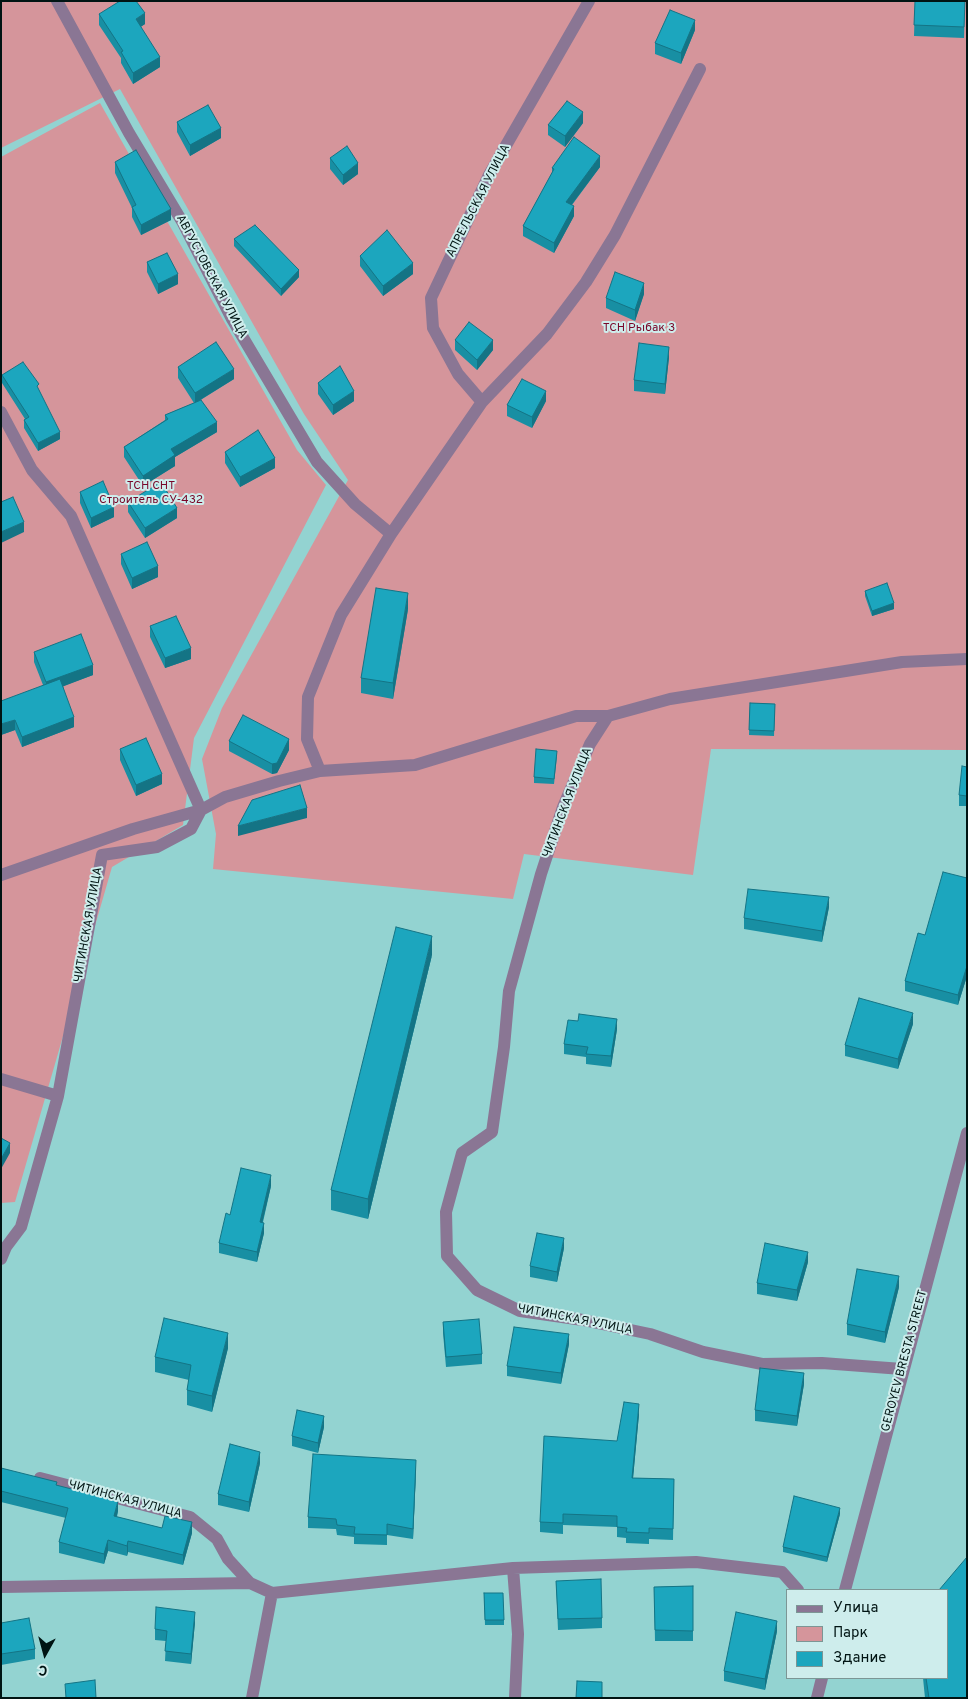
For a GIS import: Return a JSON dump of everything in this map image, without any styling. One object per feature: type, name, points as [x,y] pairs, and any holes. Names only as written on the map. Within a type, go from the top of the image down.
[{"type":"street","name":"АВГУСТОВСКАЯ УЛИЦА","points":[[57,1],[129,133],[183,223],[232,319],[317,462],[355,504],[391,534]]},
{"type":"street","name":"АПРЕЛЬСКАЯ УЛИЦА","points":[[482,402],[458,374],[433,328],[431,298],[489,175],[589,1]]},
{"type":"street","points":[[320,771],[307,739],[308,697],[341,615],[391,534],[482,402],[547,334],[586,282],[615,235],[700,69]]},
{"type":"street","points":[[1,412],[32,470],[71,516],[201,810],[133,829],[1,875]]},
{"type":"street","points":[[608,716],[670,699],[902,662],[967,659]]},
{"type":"street","name":"ЧИТИНСКАЯ УЛИЦА","points":[[1,1259],[6,1247],[22,1227],[58,1096],[102,855],[157,847],[191,829],[201,810],[225,797],[320,771],[415,765],[576,716],[608,716]]},
{"type":"street","name":"ЧИТИНСКАЯ УЛИЦА","points":[[608,716],[590,744],[563,807],[542,874],[509,991],[504,1047],[492,1132],[462,1153],[446,1212],[447,1256],[477,1290],[520,1311],[583,1320],[650,1334],[703,1352],[762,1364],[822,1363],[902,1369]]},
{"type":"street","points":[[1,1079],[58,1096]]},
{"type":"street","name":"GEROYEV BRESTA STREET","points":[[845,1589],[902,1369],[967,1133]]},
{"type":"street","name":"ЧИТИНСКАЯ УЛИЦА","points":[[30,1475],[190,1517],[217,1539],[228,1559],[250,1583]]},
{"type":"street","points":[[1,1587],[250,1583],[272,1593],[513,1568],[696,1562],[782,1572],[797,1589]]},
{"type":"street","points":[[513,1568],[518,1634],[516,1698]]},
{"type":"street","points":[[252,1698],[272,1593]]},
{"type":"street","points":[[817,1698],[822,1679]]},
{"type":"green space","name":"ТСН Рыбак 3","points":[[1,1],[967,1],[967,750],[711,749],[693,875],[524,854],[513,899],[213,869],[216,834],[202,759],[222,708],[348,480],[304,414],[120,89],[1,148]]},
{"type":"green space","name":"ТСН СНТ Строитель СУ-432","points":[[100,103],[297,450],[326,485],[194,738],[183,825],[112,867],[15,1202],[1,1203],[1,157]]},
{"type":"building","points":[[120,1],[136,1],[145,13],[136,19],[160,57],[133,73],[121,52],[123,51],[99,14]]},
{"type":"building","points":[[915,1],[965,1],[964,27],[914,25]]},
{"type":"building","points":[[670,10],[695,20],[681,53],[655,43]]},
{"type":"building","points":[[567,101],[583,112],[565,136],[548,125]]},
{"type":"building","points":[[208,105],[221,128],[190,145],[177,122]]},
{"type":"building","points":[[574,137],[600,156],[566,202],[574,206],[554,243],[523,226],[554,169],[552,168]]},
{"type":"building","points":[[347,146],[358,163],[343,175],[330,158]]},
{"type":"building","points":[[136,150],[171,209],[141,225],[132,207],[136,205],[115,162]]},
{"type":"building","points":[[255,225],[299,270],[281,289],[234,239]]},
{"type":"building","points":[[387,230],[413,263],[383,286],[360,256]]},
{"type":"building","points":[[167,253],[178,274],[158,284],[147,262]]},
{"type":"building","points":[[615,272],[644,283],[635,310],[606,298]]},
{"type":"building","points":[[469,322],[493,340],[477,360],[455,340]]},
{"type":"building","points":[[216,342],[234,369],[195,393],[178,367]]},
{"type":"building","points":[[639,343],[669,347],[665,384],[634,380]]},
{"type":"building","points":[[23,362],[39,384],[37,386],[60,432],[38,443],[24,420],[29,417],[2,375]]},
{"type":"building","points":[[340,366],[354,391],[333,405],[318,383]]},
{"type":"building","points":[[522,379],[546,391],[532,417],[507,405]]},
{"type":"building","points":[[201,400],[217,422],[171,449],[175,455],[143,476],[124,447],[168,419],[165,415]]},
{"type":"building","points":[[258,430],[275,458],[240,477],[225,452]]},
{"type":"building","points":[[103,481],[114,507],[91,518],[80,492]]},
{"type":"building","points":[[161,482],[177,508],[145,528],[128,502]]},
{"type":"building","points":[[13,497],[24,522],[1,532],[1,502]]},
{"type":"building","points":[[147,542],[158,566],[132,578],[121,554]]},
{"type":"building","points":[[887,583],[894,603],[872,611],[865,591]]},
{"type":"building","points":[[376,588],[408,593],[393,683],[361,678]]},
{"type":"building","points":[[176,616],[191,648],[165,658],[150,626]]},
{"type":"building","points":[[81,634],[93,665],[46,682],[34,652]]},
{"type":"building","points":[[60,679],[74,717],[22,737],[15,720],[1,724],[1,701]]},
{"type":"building","points":[[750,703],[775,704],[774,731],[749,730]]},
{"type":"building","points":[[243,715],[289,739],[277,763],[272,764],[229,741]]},
{"type":"building","points":[[146,738],[162,774],[136,785],[120,749]]},
{"type":"building","points":[[536,749],[557,751],[554,779],[534,777]]},
{"type":"building","points":[[962,766],[967,767],[967,796],[959,795]]},
{"type":"building","points":[[300,785],[307,808],[238,826],[252,800]]},
{"type":"building","points":[[943,872],[967,878],[967,966],[958,995],[905,981],[918,933],[925,935]]},
{"type":"building","points":[[748,889],[829,897],[822,931],[744,918]]},
{"type":"building","points":[[396,927],[432,936],[368,1199],[331,1190]]},
{"type":"building","points":[[859,998],[913,1013],[898,1059],[845,1045]]},
{"type":"building","points":[[579,1014],[617,1019],[611,1056],[586,1054],[588,1047],[564,1044],[568,1020],[578,1021]]},
{"type":"building","points":[[1,1138],[10,1143],[1,1159]]},
{"type":"building","points":[[241,1168],[271,1175],[260,1222],[264,1223],[257,1252],[219,1243],[226,1213],[230,1215]]},
{"type":"building","points":[[537,1233],[564,1238],[557,1272],[530,1266]]},
{"type":"building","points":[[765,1243],[808,1252],[797,1290],[757,1283]]},
{"type":"building","points":[[857,1269],[899,1276],[885,1332],[847,1324]]},
{"type":"building","points":[[164,1318],[228,1333],[212,1396],[187,1390],[191,1365],[155,1357]]},
{"type":"building","points":[[479,1319],[482,1354],[446,1357],[443,1322]]},
{"type":"building","points":[[514,1327],[569,1334],[561,1373],[507,1366]]},
{"type":"building","points":[[760,1368],[804,1373],[797,1416],[755,1410]]},
{"type":"building","points":[[624,1402],[639,1404],[632,1478],[674,1479],[673,1529],[649,1528],[649,1533],[626,1532],[627,1528],[617,1527],[617,1516],[563,1514],[563,1523],[540,1522],[544,1436],[617,1441]]},
{"type":"building","points":[[297,1410],[324,1416],[318,1443],[292,1436]]},
{"type":"building","points":[[230,1444],[260,1452],[249,1502],[218,1494]]},
{"type":"building","points":[[313,1454],[416,1460],[413,1529],[387,1524],[387,1535],[354,1534],[355,1527],[337,1525],[336,1519],[308,1517]]},
{"type":"building","points":[[1,1468],[57,1482],[56,1485],[118,1501],[114,1516],[162,1528],[165,1516],[192,1522],[183,1555],[128,1541],[127,1546],[108,1540],[104,1554],[59,1542],[68,1508],[1,1491]]},
{"type":"building","points":[[794,1496],[840,1508],[827,1557],[783,1547]]},
{"type":"building","points":[[967,1557],[967,1698],[929,1698],[926,1679],[948,1679],[948,1589],[940,1589]]},
{"type":"building","points":[[601,1579],[602,1618],[558,1619],[556,1581]]},
{"type":"building","points":[[693,1586],[693,1631],[655,1630],[654,1587]]},
{"type":"building","points":[[484,1593],[503,1593],[504,1620],[485,1620]]},
{"type":"building","points":[[156,1607],[195,1612],[191,1654],[165,1651],[167,1631],[155,1629]]},
{"type":"building","points":[[736,1612],[777,1621],[765,1679],[724,1671]]},
{"type":"building","points":[[29,1618],[35,1649],[1,1654],[1,1623]]},
{"type":"building","points":[[95,1680],[96,1698],[66,1698],[65,1684]]},
{"type":"building","points":[[577,1681],[602,1682],[602,1698],[576,1698]]}]
